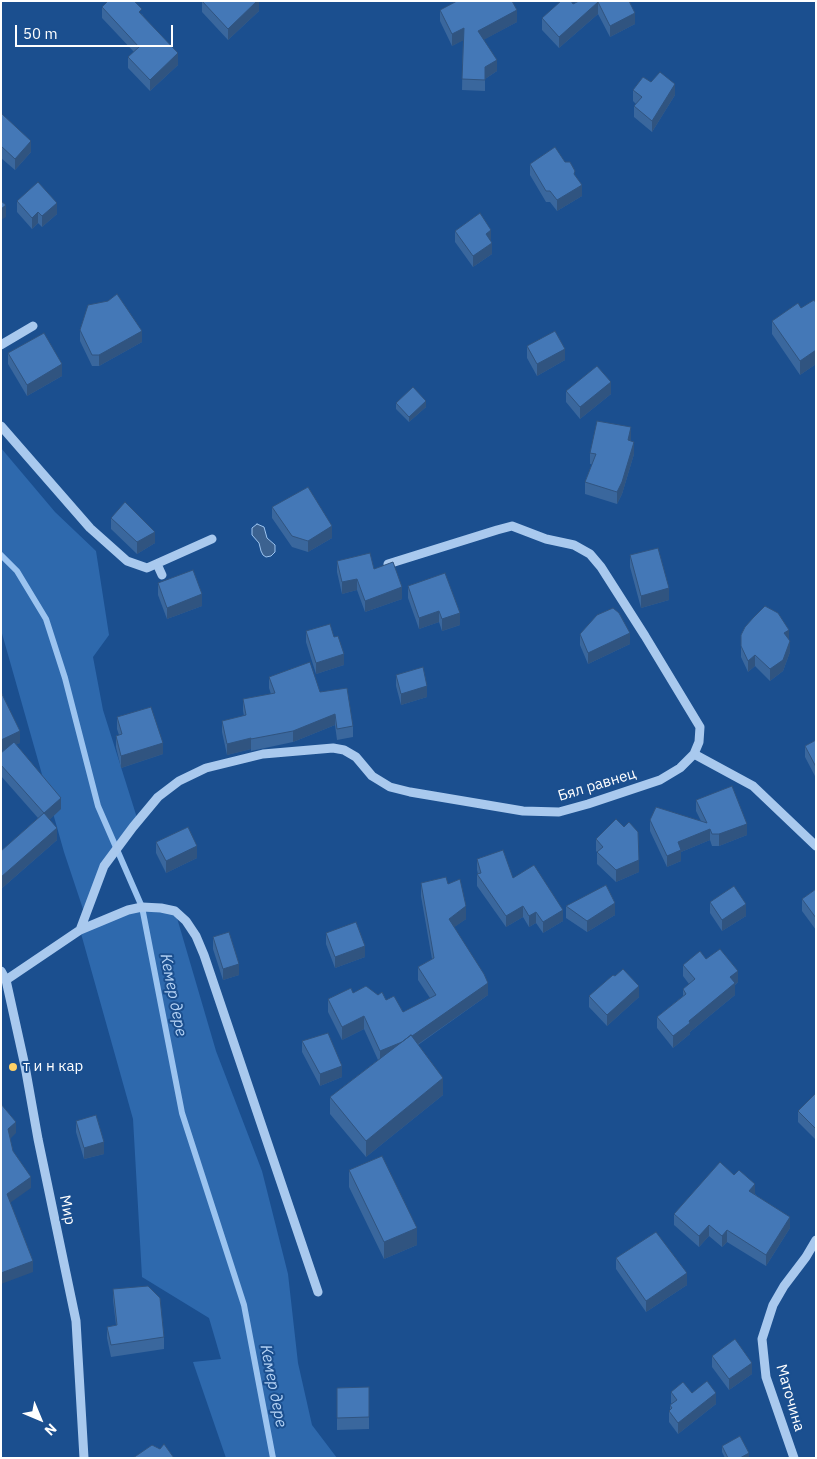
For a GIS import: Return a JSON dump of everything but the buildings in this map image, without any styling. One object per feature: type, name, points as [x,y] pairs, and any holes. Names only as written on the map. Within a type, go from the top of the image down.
[{"type":"street","points":[[1,345],[33,326]]},
{"type":"street","points":[[1,426],[90,528],[128,561],[147,568],[212,539]]},
{"type":"street","points":[[388,564],[512,526],[546,539],[574,545],[590,554],[601,567],[646,636],[700,727],[699,742],[694,754],[752,786],[816,846]]},
{"type":"street","points":[[157,564],[162,575]]},
{"type":"street","name":"Бял равнец","points":[[80,930],[104,866],[133,827],[158,797],[179,781],[206,768],[263,754],[333,748],[344,750],[356,757],[372,776],[390,787],[419,794],[523,811],[559,812],[660,780],[680,768],[694,754]]},
{"type":"street","points":[[6,980],[80,930],[128,910],[142,907],[161,908],[175,911],[186,921],[196,936],[216,990],[318,1292]]},
{"type":"street","name":"Мир","points":[[1,971],[6,980],[25,1066],[38,1139],[76,1321],[84,1458]]},
{"type":"street","name":"Маточина","points":[[794,1458],[766,1377],[762,1339],[773,1305],[816,1240]]},
{"type":"shaded area","points":[[1,448],[55,512],[96,551],[109,635],[93,657],[103,710],[138,821],[104,866],[85,915],[64,852],[1,630]]},
{"type":"shaded area","points":[[257,524],[264,527],[267,538],[275,545],[275,552],[271,556],[266,557],[263,555],[259,543],[252,535],[252,528]]},
{"type":"shaded area","points":[[128,910],[175,911],[216,1051],[262,1171],[288,1274],[298,1363],[312,1425],[337,1458],[226,1458],[193,1362],[221,1359],[209,1318],[142,1277],[133,1119],[80,930]]},
{"type":"waterway","name":"Кемер дере","points":[[1,555],[17,571],[46,619],[65,678],[98,806],[142,907],[182,1113],[244,1305],[273,1458]]},
{"type":"place","name":"т и н кар","points":[[13,1067]]}]
